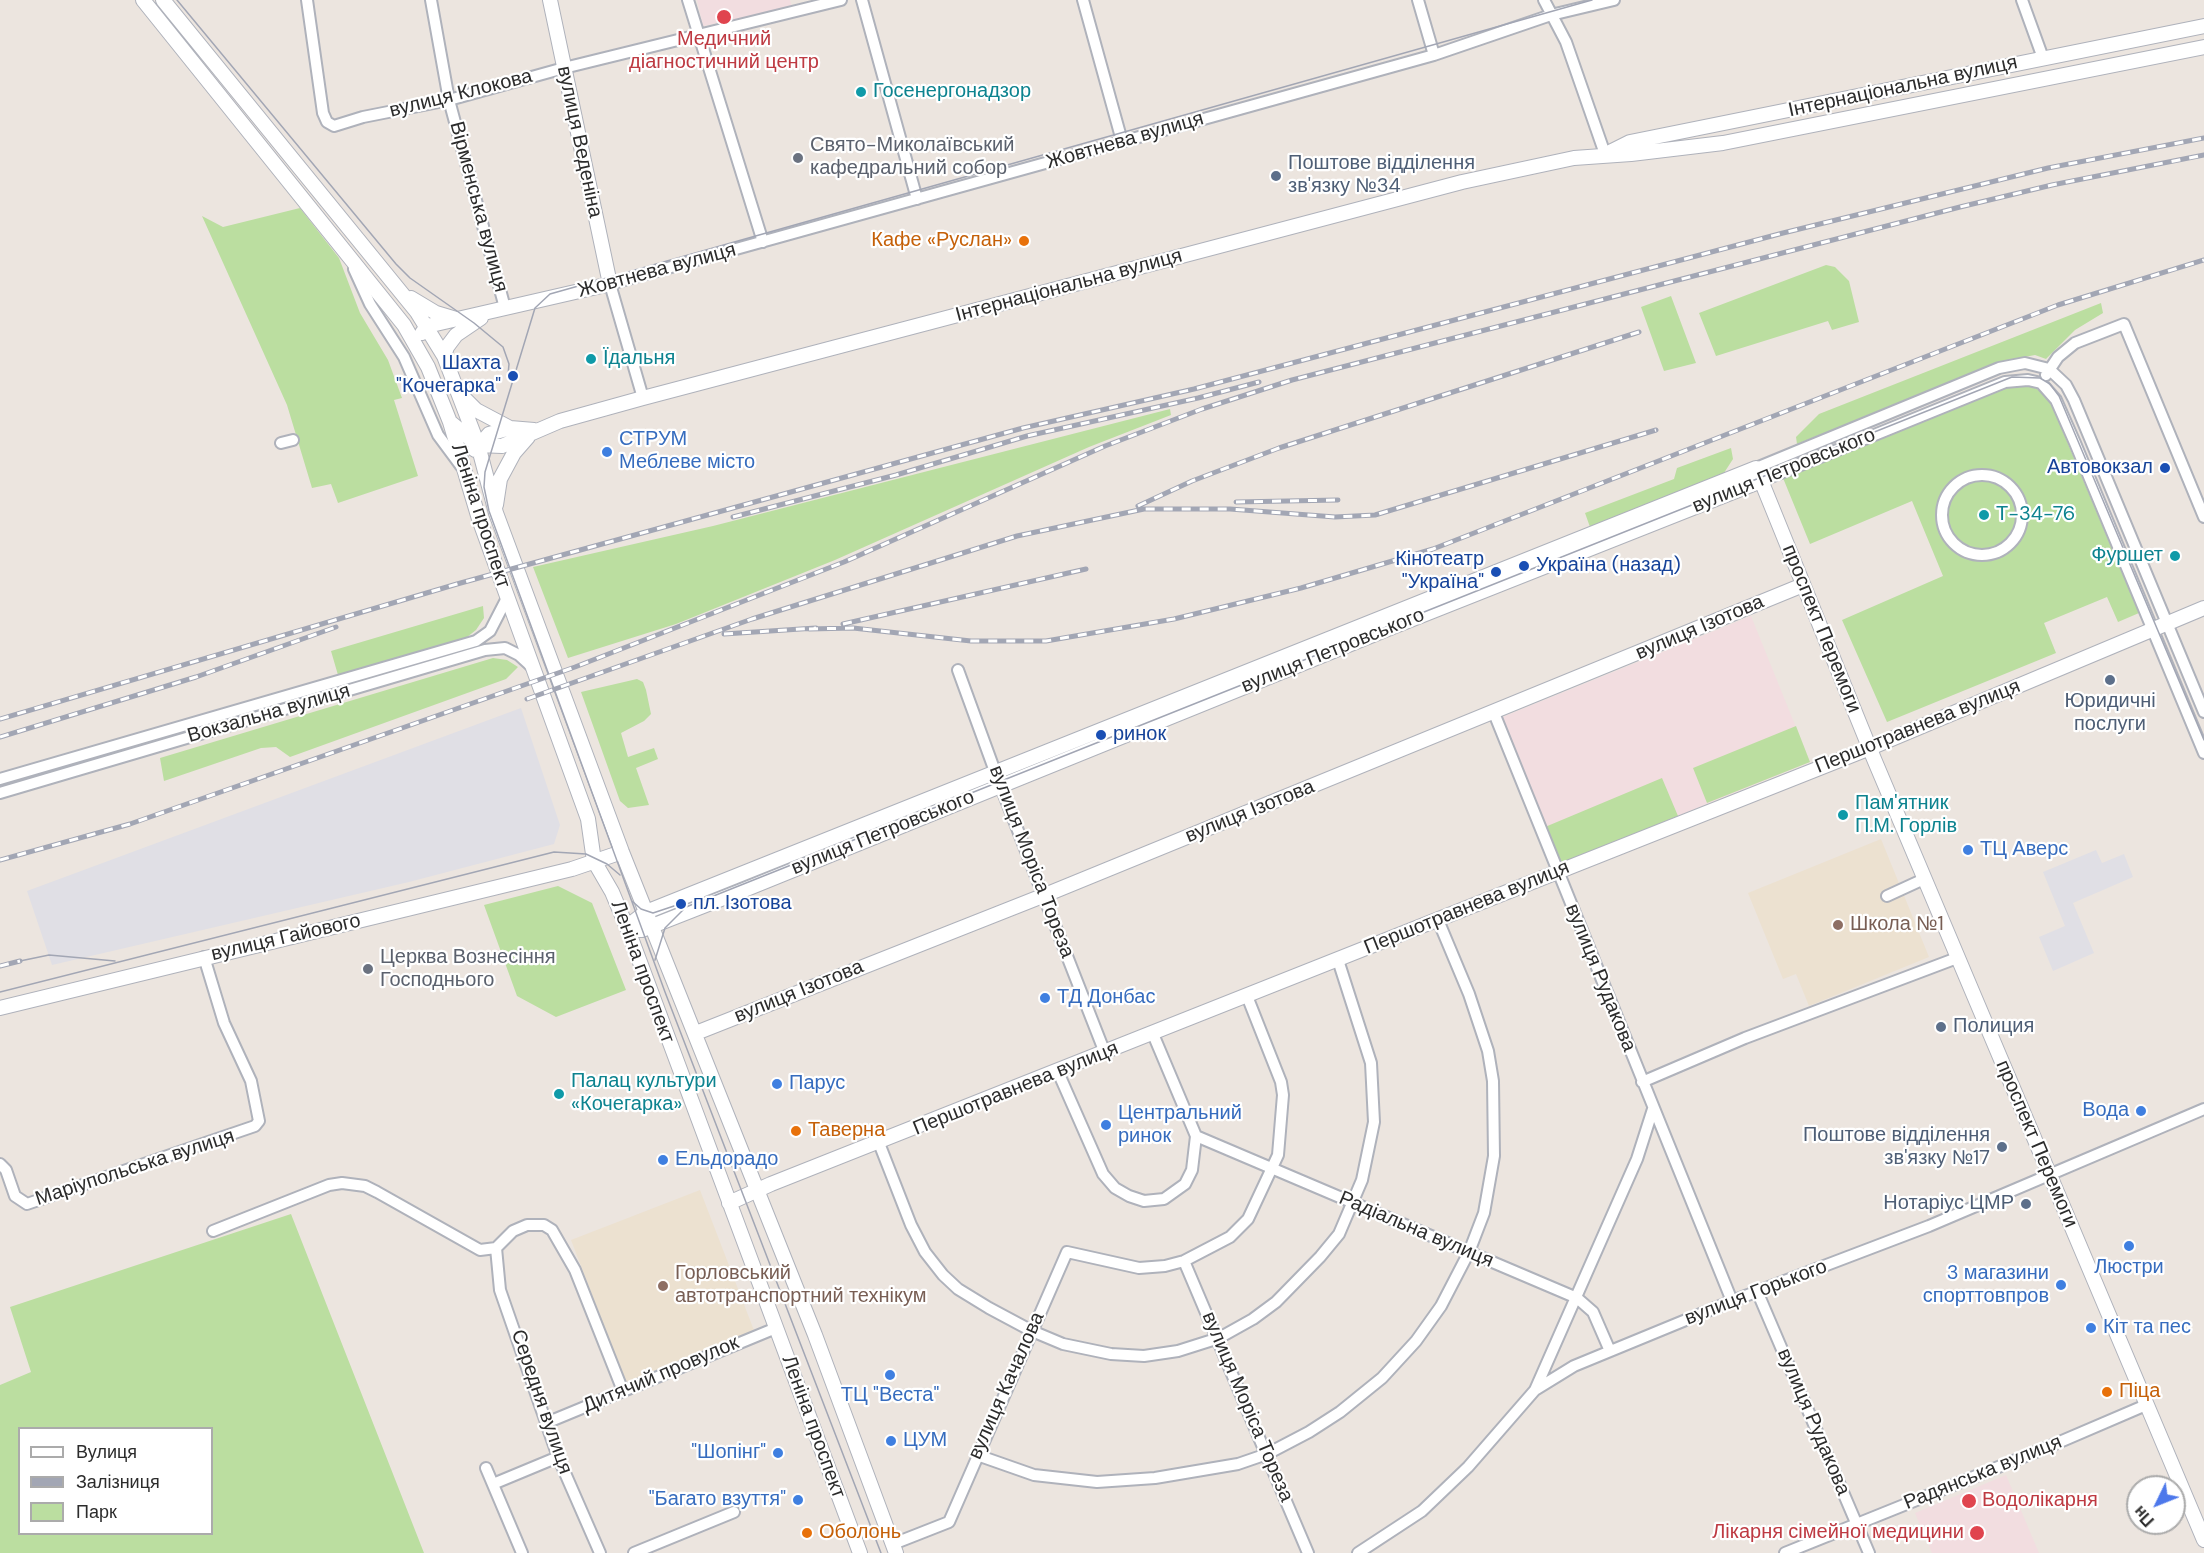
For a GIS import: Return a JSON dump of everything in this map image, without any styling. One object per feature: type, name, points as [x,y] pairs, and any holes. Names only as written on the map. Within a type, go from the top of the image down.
[{"type":"main road","name":"Леніна проспект","points":[[143,0],[404,325],[420,353],[450,422],[479,519],[588,819],[593,840],[593,855],[628,930],[860,1553]]},
{"type":"main road","name":"Леніна проспект","points":[[163,0],[399,290],[427,326],[444,356],[478,445],[496,513],[622,852],[815,1335],[895,1548]]},
{"type":"main road","name":"вулиця Веденіна","points":[[550,0],[610,284]]},
{"type":"main road","name":"Інтернаціональна вулиця","points":[[1605,154],[1630,142],[2204,26]]},
{"type":"main road","name":"Інтернаціональна вулиця","points":[[478,445],[502,447],[536,429],[643,398],[1462,182],[1574,158],[1723,143],[2204,47]]},
{"type":"main road","name":"Жовтнева вулиця","points":[[427,326],[610,284]]},
{"type":"main road","points":[[399,290],[436,313],[461,320]]},
{"type":"main road","points":[[444,356],[447,347],[456,335],[499,310]]},
{"type":"main road","points":[[420,353],[421,337],[427,326]]},
{"type":"main road","name":"Інтернаціональна вулиця","points":[[459,394],[476,410],[510,428],[536,429]]},
{"type":"main road","points":[[450,422],[478,445]]},
{"type":"main road","points":[[467,474],[471,456],[478,445],[489,434],[510,428]]},
{"type":"main road","name":"Леніна проспект","points":[[496,513],[500,479],[521,442],[536,429]]},
{"type":"main road","name":"проспект Перемоги","points":[[1758,475],[1957,958],[2204,1540]]},
{"type":"main road","name":"вулиця Петровського","points":[[628,930],[637,931],[649,919],[1758,475]]},
{"type":"main road","name":"вулиця Ізотова","points":[[696,1033],[1494,714],[1803,585]]},
{"type":"main road","name":"Першотравнева вулиця","points":[[729,1203],[1870,748],[2204,608]]},
{"type":"main road","points":[[572,869],[593,855],[622,852]]},
{"type":"main road","points":[[572,869],[583,867],[593,871],[612,892]]},
{"type":"main road","name":"вулиця Гайового","points":[[0,1008],[572,869]]},
{"type":"street","name":"вулиця Клокова","points":[[307,0],[323,113],[327,122],[334,126],[363,117],[450,100],[700,33],[841,0]]},
{"type":"street","name":"Вірменська вулиця","points":[[430,0],[450,100],[499,310]]},
{"type":"street","points":[[688,0],[700,33],[762,242]]},
{"type":"street","points":[[862,0],[917,199]]},
{"type":"street","points":[[1083,0],[1122,141]]},
{"type":"street","points":[[1418,0],[1434,55]]},
{"type":"street","points":[[1544,0],[1566,42],[1605,154]]},
{"type":"street","name":"Жовтнева вулиця","points":[[610,284],[1434,55],[1551,15],[1614,0]]},
{"type":"street","points":[[2022,0],[2043,58]]},
{"type":"street","points":[[347,253],[370,304],[404,357],[438,435],[467,474]]},
{"type":"street","points":[[610,284],[643,398]]},
{"type":"street","points":[[2204,517],[2124,324],[2075,343],[2049,369],[2041,383],[2055,399],[2204,753]]},
{"type":"street","points":[[416,384],[420,353]]},
{"type":"street","name":"вулиця Петровського","points":[[1758,475],[1998,368],[2025,363],[2049,369]]},
{"type":"street","points":[[2049,369],[2066,386],[2074,400],[2204,712]]},
{"type":"street","name":"вулиця Петровського","points":[[1758,475],[2005,382],[2028,380],[2041,383]]},
{"type":"street","points":[[280,443],[293,440]]},
{"type":"street","points":[[1982,474],[2000,478],[2008,483],[2019,499],[2022,518],[2016,536],[2002,550],[1982,555],[1965,551],[1951,541],[1943,524],[1941,514],[1946,496],[1965,478],[1982,474]]},
{"type":"street","name":"Вокзальна вулиця","points":[[0,779],[476,641],[490,631],[507,598]]},
{"type":"street","name":"Вокзальна вулиця","points":[[0,793],[485,650],[505,648],[519,655],[533,667]]},
{"type":"street","name":"вулиця Моріса Тореза","points":[[958,670],[1105,1053]]},
{"type":"street","name":"вулиця Рудакова","points":[[1494,714],[1732,1301]]},
{"type":"street","points":[[1887,896],[1924,879]]},
{"type":"street","points":[[977,1455],[1034,1475],[1096,1482],[1127,1482],[1210,1470],[1267,1454],[1341,1412],[1382,1378],[1416,1341],[1441,1306],[1469,1252],[1484,1213],[1494,1156],[1493,1081],[1488,1051],[1469,994],[1438,920]]},
{"type":"street","name":"Маріупольська вулиця","points":[[0,1164],[6,1170],[15,1196],[27,1204],[247,1131],[255,1126],[259,1121],[251,1081],[224,1023],[204,957]]},
{"type":"street","points":[[1642,1082],[1745,1038],[1957,958]]},
{"type":"street","points":[[879,1143],[911,1225],[925,1252],[943,1275],[973,1299],[1032,1331],[1086,1349],[1144,1356],[1178,1351],[1219,1338],[1253,1319],[1276,1302],[1300,1279],[1339,1234],[1353,1203],[1369,1153],[1374,1122],[1371,1063],[1364,1035],[1338,960]]},
{"type":"street","points":[[1184,1261],[1239,1230],[1248,1219],[1274,1169],[1280,1140],[1281,1082],[1247,996]]},
{"type":"street","points":[[1058,1072],[1103,1174],[1115,1188],[1129,1196],[1144,1201],[1164,1199],[1175,1194],[1185,1184],[1192,1170],[1196,1136],[1153,1034]]},
{"type":"street","points":[[1535,1390],[1637,1160],[1653,1109]]},
{"type":"street","name":"вулиця Горького","points":[[1358,1553],[1399,1529],[1445,1490],[1509,1422],[1535,1390],[1574,1366],[1732,1301],[2049,1177],[2204,1109]]},
{"type":"street","name":"Радіальна вулиця","points":[[1196,1136],[1577,1298],[1593,1312],[1610,1351]]},
{"type":"street","points":[[213,1231],[329,1185],[352,1183],[377,1191],[480,1250],[496,1248],[513,1231],[527,1225],[544,1225],[552,1230],[575,1270],[623,1391]]},
{"type":"street","name":"Середня вулиця","points":[[496,1248],[500,1290],[558,1457],[600,1553]]},
{"type":"street","name":"вулиця Качалова","points":[[895,1548],[949,1522],[1067,1252],[1139,1268],[1165,1266],[1184,1261]]},
{"type":"street","name":"вулиця Моріса Тореза","points":[[1184,1261],[1219,1338],[1308,1553]]},
{"type":"street","name":"вулиця Рудакова","points":[[1757,1292],[1869,1553]]},
{"type":"street","name":"Дитячий провулок","points":[[546,1423],[776,1328]]},
{"type":"street","name":"Радянська вулиця","points":[[1785,1553],[2146,1405]]},
{"type":"street","points":[[493,1484],[558,1457]]},
{"type":"street","points":[[486,1468],[522,1553]]},
{"type":"street","points":[[634,1553],[734,1512]]},
{"type":"shaded area","name":"Медичний діагностичний центр","points":[[697,0],[790,0],[792,8],[703,26]]},
{"type":"shaded area","points":[[1751,616],[1810,762],[1560,864],[1500,718]]},
{"type":"shaded area","points":[[521,708],[560,825],[554,844],[409,882],[52,965],[27,891]]},
{"type":"shaded area","name":"Школа №1","points":[[1881,839],[1929,957],[1809,1006],[1796,974],[1783,979],[1748,893]]},
{"type":"shaded area","points":[[2096,850],[2102,863],[2124,854],[2133,877],[2073,903],[2094,953],[2053,971],[2039,937],[2065,926],[2043,872]]},
{"type":"shaded area","name":"Горловський автотранспортний технікум","points":[[700,1190],[755,1333],[626,1383],[571,1240]]},
{"type":"shaded area","name":"Лікарня сімейної медицини","points":[[2006,1475],[2039,1553],[1932,1553],[1915,1513]]},
{"type":"green space","points":[[300,208],[339,258],[360,313],[388,360],[402,398],[394,400],[418,476],[338,503],[331,484],[312,488],[287,405],[202,216],[223,227]]},
{"type":"green space","points":[[1826,265],[1835,267],[1849,281],[1859,322],[1832,330],[1828,321],[1716,356],[1699,313]]},
{"type":"green space","points":[[1671,296],[1696,363],[1664,371],[1641,307]]},
{"type":"green space","points":[[2101,303],[2103,313],[2075,330],[2046,359],[2035,355],[2004,361],[1797,444],[1796,437],[1819,414]]},
{"type":"green space","points":[[2012,385],[2032,386],[2048,396],[2139,613],[2118,622],[2107,597],[2044,623],[2056,653],[1887,722],[1842,620],[1943,576],[1912,501],[1810,544],[1783,478]]},
{"type":"green space","points":[[1170,409],[1171,415],[1089,447],[835,560],[676,624],[568,658],[533,567],[713,526]]},
{"type":"green space","points":[[1731,448],[1733,459],[1722,476],[1590,527],[1585,513],[1674,479],[1677,468]]},
{"type":"green space","points":[[483,606],[484,618],[476,630],[462,641],[338,675],[331,651]]},
{"type":"green space","points":[[493,658],[507,660],[518,667],[506,679],[290,757],[276,747],[261,748],[164,781],[160,758]]},
{"type":"green space","points":[[637,679],[643,682],[651,714],[644,721],[621,733],[628,757],[654,748],[658,759],[636,768],[649,805],[628,808],[620,801],[581,692]]},
{"type":"green space","points":[[1796,726],[1810,762],[1707,803],[1693,768]]},
{"type":"green space","points":[[1662,778],[1678,816],[1560,864],[1545,827]]},
{"type":"green space","points":[[558,886],[592,903],[626,990],[556,1017],[517,996],[484,905]]},
{"type":"green space","points":[[291,1214],[424,1553],[0,1553],[0,1385],[31,1372],[10,1307]]},
{"type":"tram line","points":[[177,0],[396,264],[410,278],[474,323],[503,347],[509,364],[508,375]]},
{"type":"tram line","points":[[881,1553],[665,992],[489,511],[484,487],[485,472],[535,308],[550,294],[1592,0]]},
{"type":"tram line","points":[[655,960],[665,928],[686,907],[2012,377],[2040,378],[2050,384],[2059,396],[2204,740]]},
{"type":"tram line","points":[[0,992],[554,852],[586,854],[607,864],[620,875]]},
{"type":"tram line","points":[[632,901],[641,909],[653,913],[686,902]]},
{"type":"tram line","points":[[20,961],[49,955],[115,961]]},
{"type":"railway","points":[[0,719],[457,584],[1023,428],[1194,389],[1783,233],[2048,168],[2204,138]]},
{"type":"railway","points":[[0,860],[130,824],[575,667],[844,562],[1105,446],[1202,409],[1292,380],[1960,207],[2052,185],[2204,155]]},
{"type":"railway","points":[[809,629],[853,628],[971,641],[1046,641],[1174,619],[1301,588],[1433,549],[2058,305],[2204,260]]},
{"type":"railway","points":[[1138,506],[1192,481],[1279,448],[1639,332]]},
{"type":"railway","points":[[733,517],[896,475],[1027,436],[1259,382]]},
{"type":"railway","points":[[527,699],[752,619],[1017,536],[1144,509],[1230,509],[1335,517],[1375,515],[1656,430]]},
{"type":"railway","points":[[1236,502],[1338,500]]},
{"type":"railway","points":[[843,624],[1086,569]]},
{"type":"railway","points":[[0,737],[196,677],[336,627]]},
{"type":"railway","points":[[724,634],[816,628]]},
{"type":"railway","points":[[0,966],[20,961]]},
{"type":"place","name":"Медичний діагностичний центр","points":[[724,17]]},
{"type":"place","name":"Госенергонадзор","points":[[861,92]]},
{"type":"place","name":"Свято-Миколаївський кафедральний собор","points":[[798,158]]},
{"type":"place","name":"Поштове відділення зв'язку №34","points":[[1276,176]]},
{"type":"place","name":"Кафе «Руслан»","points":[[1024,241]]},
{"type":"place","name":"Їдальня","points":[[591,359]]},
{"type":"place","name":"Шахта \"Кочегарка\"","points":[[513,376]]},
{"type":"place","name":"СТРУМ Меблеве місто","points":[[607,452]]},
{"type":"place","name":"Автовокзал","points":[[2165,468]]},
{"type":"place","name":"Т-34-76","points":[[1984,515]]},
{"type":"place","name":"Фуршет","points":[[2175,556]]},
{"type":"place","name":"Україна (назад)","points":[[1524,566]]},
{"type":"place","name":"Кінотеатр \"Україна\"","points":[[1496,572]]},
{"type":"place","name":"Юридичні послуги","points":[[2110,680]]},
{"type":"place","name":"ринок","points":[[1101,735]]},
{"type":"place","name":"Пам'ятник П.М. Горлів","points":[[1843,815]]},
{"type":"place","name":"ТЦ Аверс","points":[[1968,850]]},
{"type":"place","name":"пл. Ізотова","points":[[681,904]]},
{"type":"place","name":"Школа №1","points":[[1838,925]]},
{"type":"place","name":"Церква Вознесіння Господнього","points":[[368,969]]},
{"type":"place","name":"ТД Донбас","points":[[1045,998]]},
{"type":"place","name":"Полиция","points":[[1941,1027]]},
{"type":"place","name":"Парус","points":[[777,1084]]},
{"type":"place","name":"Палац культури «Кочегарка»","points":[[559,1094]]},
{"type":"place","name":"Вода","points":[[2141,1111]]},
{"type":"place","name":"Центральний ринок","points":[[1106,1125]]},
{"type":"place","name":"Таверна","points":[[796,1131]]},
{"type":"place","name":"Поштове відділення зв'язку №17","points":[[2002,1147]]},
{"type":"place","name":"Ельдорадо","points":[[663,1160]]},
{"type":"place","name":"Нотаріус ЦМР","points":[[2026,1204]]},
{"type":"place","name":"Люстри","points":[[2129,1246]]},
{"type":"place","name":"3 магазини спорттовпров","points":[[2061,1285]]},
{"type":"place","name":"Горловський автотранспортний технікум","points":[[663,1286]]},
{"type":"place","name":"Кіт та пес","points":[[2091,1328]]},
{"type":"place","name":"ТЦ \"Веста\"","points":[[890,1375]]},
{"type":"place","name":"Піца","points":[[2107,1392]]},
{"type":"place","name":"ЦУМ","points":[[891,1441]]},
{"type":"place","name":"\"Шопінг\"","points":[[778,1453]]},
{"type":"place","name":"\"Багато взуття\"","points":[[798,1500]]},
{"type":"place","name":"Водолікарня","points":[[1969,1501]]},
{"type":"place","name":"Оболонь","points":[[807,1533]]},
{"type":"place","name":"Лікарня сімейної медицини","points":[[1977,1533]]}]
